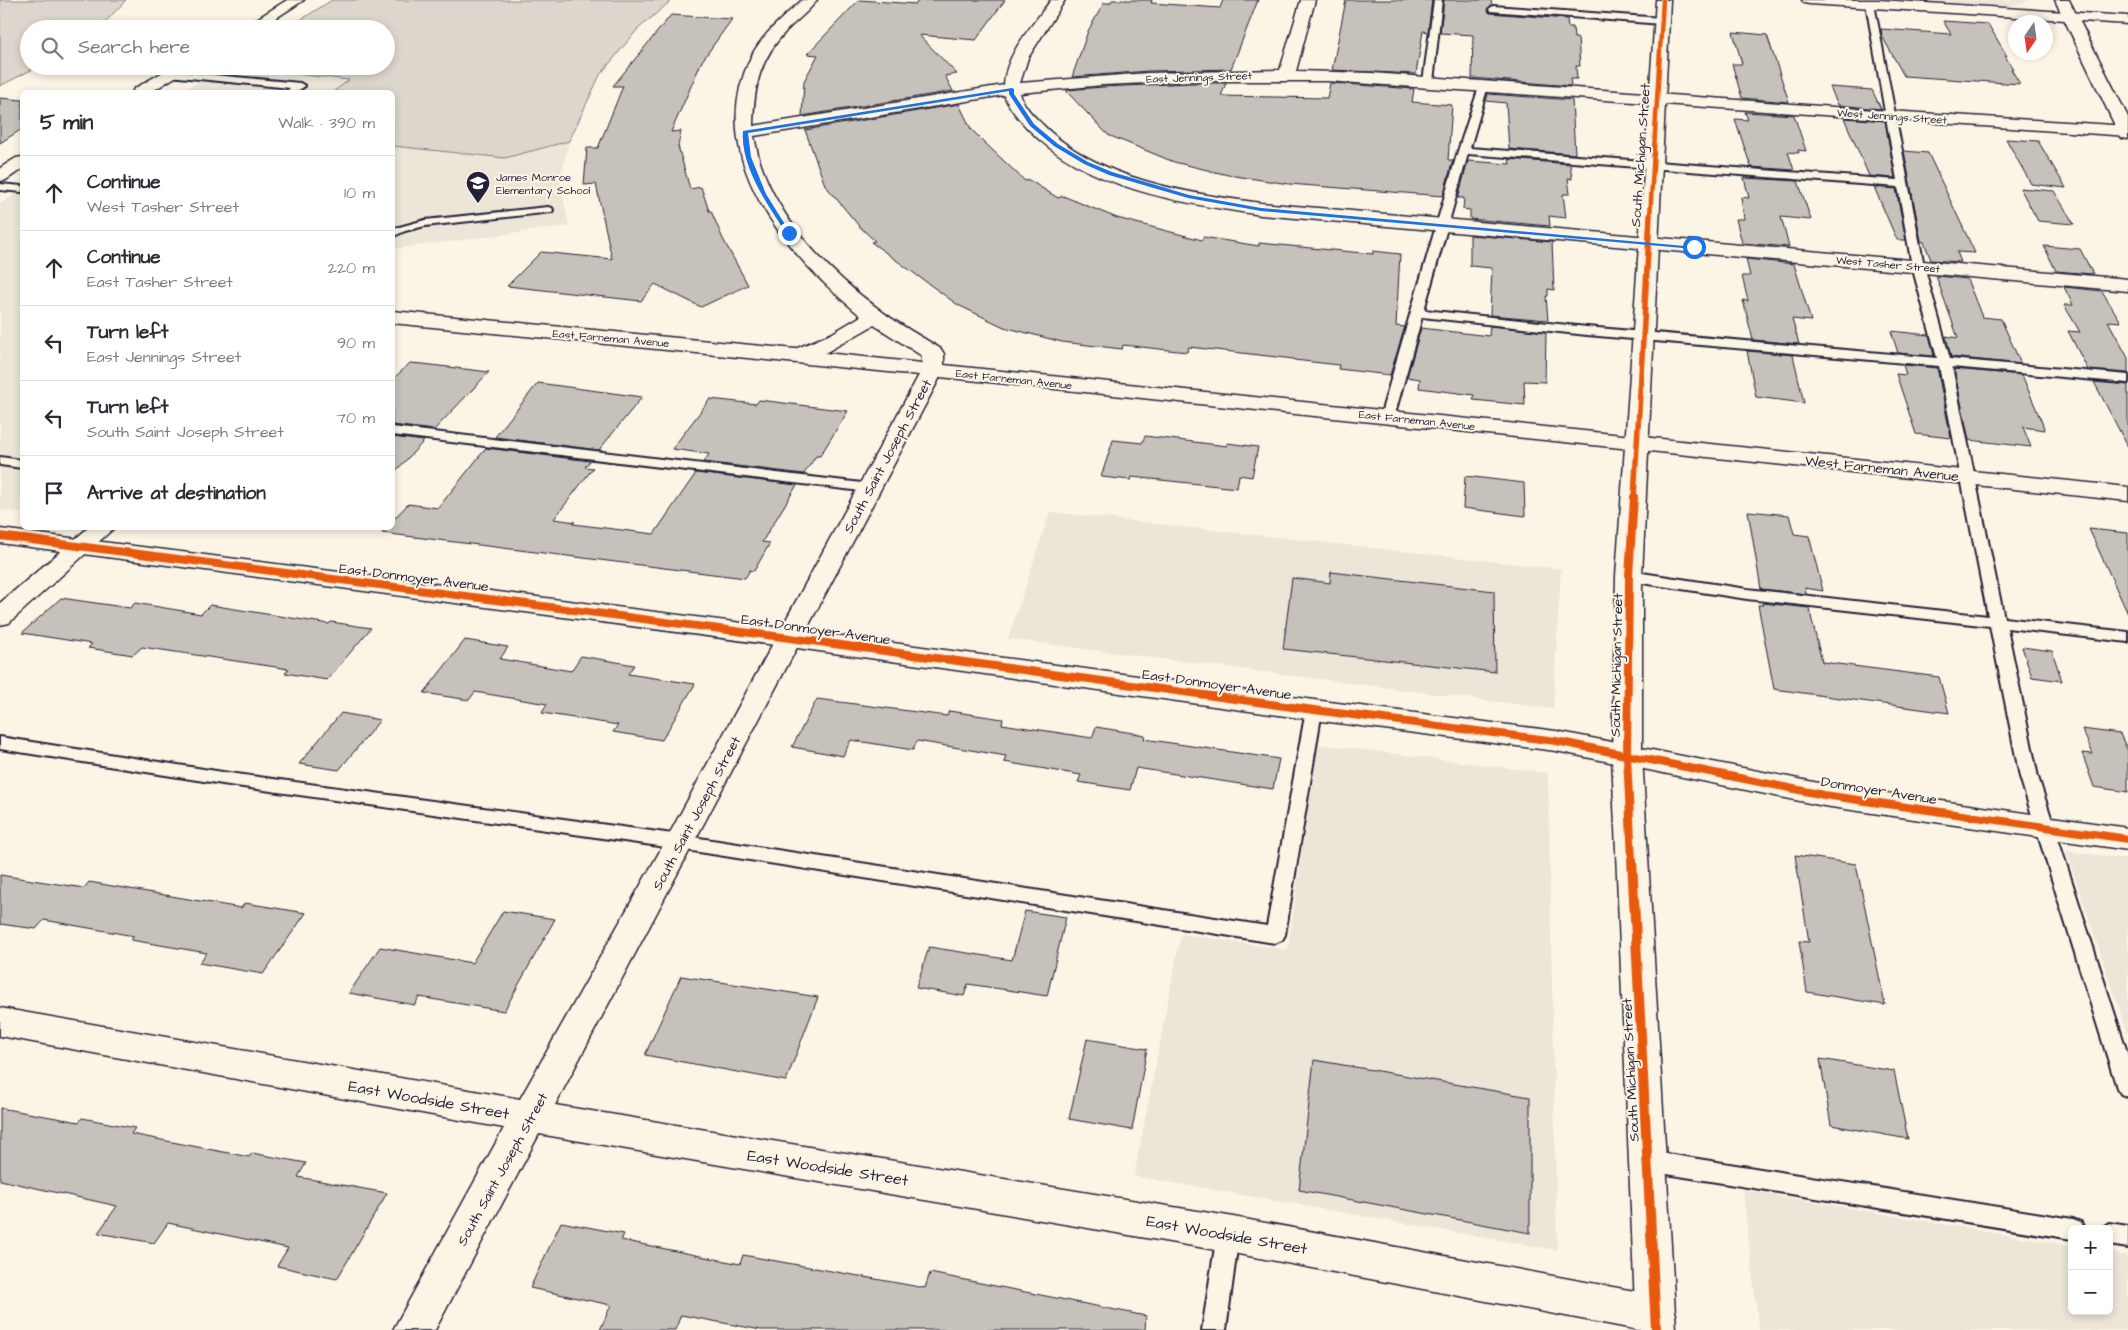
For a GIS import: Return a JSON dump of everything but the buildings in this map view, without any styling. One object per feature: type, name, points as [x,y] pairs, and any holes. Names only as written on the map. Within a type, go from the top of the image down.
[{"type":"street","points":[[263,20],[297,0]]},
{"type":"street","name":"South Saint Joseph Street","points":[[413,1330],[680,842],[933,370],[933,354],[911,338],[874,316],[838,286],[794,239],[763,194],[748,157],[742,108],[750,74],[760,54],[774,36],[810,0]]},
{"type":"street","points":[[1012,89],[1014,70],[1019,59],[1058,0]]},
{"type":"street","points":[[1286,75],[1308,0]]},
{"type":"street","points":[[1808,0],[2128,20]]},
{"type":"street","points":[[2062,0],[2128,132]]},
{"type":"street","name":"South Michigan Street","points":[[1656,1322],[1627,756],[1629,576],[1662,10]]},
{"type":"street","points":[[143,90],[169,75]]},
{"type":"street","name":"East Jennings Street","points":[[745,132],[1012,89],[1160,78],[1286,75],[1428,82],[1656,99]]},
{"type":"street","name":"West Tasher Street","points":[[1012,89],[1012,94],[1022,112],[1044,136],[1086,163],[1137,183],[1188,197],[1244,207],[2128,285]]},
{"type":"street","name":"West Jennings Street","points":[[1656,99],[2128,132]]},
{"type":"street","points":[[796,356],[826,346],[849,334],[874,316]]},
{"type":"street","name":"East Farneman Avenue","points":[[395,318],[796,356],[1636,444]]},
{"type":"street","name":"West Farneman Avenue","points":[[1636,444],[2128,494]]},
{"type":"street","points":[[0,617],[100,530]]},
{"type":"street","name":"East Donmoyer Avenue","points":[[0,536],[790,638],[1314,710],[1556,741],[1627,756]]},
{"type":"street","name":"Donmoyer Avenue","points":[[1627,756],[1824,795],[2128,839]]},
{"type":"street","name":"East Woodside Street","points":[[0,1022],[531,1117],[1228,1234],[1656,1322]]},
{"type":"lane","points":[[1428,82],[1438,0]]},
{"type":"lane","points":[[1870,4],[1918,266],[1944,361],[1996,623],[2029,777],[2128,1088]]},
{"type":"lane","points":[[1494,9],[1662,10]]},
{"type":"lane","points":[[216,75],[300,86],[293,90]]},
{"type":"lane","points":[[1387,417],[1483,86]]},
{"type":"lane","points":[[1463,151],[1902,184]]},
{"type":"lane","points":[[0,186],[20,189]]},
{"type":"lane","points":[[395,232],[424,223],[548,210]]},
{"type":"lane","points":[[1417,313],[1644,336],[1944,361],[2128,379]]},
{"type":"lane","points":[[395,431],[870,488]]},
{"type":"lane","points":[[0,461],[20,464]]},
{"type":"lane","points":[[1629,576],[1747,594],[2128,637]]},
{"type":"lane","points":[[0,744],[229,779],[680,842],[1275,935],[1314,710]]},
{"type":"lane","points":[[1648,1161],[2068,1228]]},
{"type":"lane","points":[[1214,1330],[1228,1234]]},
{"type":"lane","points":[[2113,1235],[2128,1237]]},
{"type":"shaded area","points":[[0,0],[126,0],[107,20],[20,20],[21,75],[0,86]]},
{"type":"shaded area","points":[[332,0],[672,0],[637,30],[600,75],[569,141],[505,158],[395,146],[395,90],[336,90],[349,80],[305,75],[395,75],[395,20],[300,20]]},
{"type":"shaded area","points":[[1907,0],[2028,0],[2012,6],[1996,6]]},
{"type":"shaded area","points":[[210,75],[305,75],[350,80],[336,90],[185,90]]},
{"type":"shaded area","name":"James Monroe Elementary School","points":[[569,141],[560,181],[569,226],[395,249],[395,146],[505,158]]},
{"type":"shaded area","points":[[20,191],[20,513],[0,510],[0,204]]},
{"type":"shaded area","points":[[1050,512],[1561,569],[1553,709],[1008,639]]},
{"type":"shaded area","points":[[1317,744],[1548,773],[1557,1250],[1134,1176],[1181,934],[1288,950]]},
{"type":"shaded area","points":[[2066,851],[2128,859],[2128,1034]]},
{"type":"shaded area","points":[[1743,1190],[2068,1245],[2068,1315],[2113,1315],[2113,1254],[2128,1256],[2128,1330],[1759,1330]]},
{"type":"cycle path","points":[[1656,1330],[1627,756],[1629,576],[1663,0]]},
{"type":"cycle path","points":[[0,536],[790,638],[1314,710],[1556,741],[1824,795],[2128,839]]},
{"type":"place","name":"James Monroe Elementary School","points":[[478,204]]},
{"type":"route","points":[[789,233],[763,194],[748,157],[745,132],[829,120],[923,102],[1012,89],[1012,94],[1022,112],[1032,125],[1056,145],[1086,163],[1110,174],[1188,197],[1261,209],[1694,247]]}]
